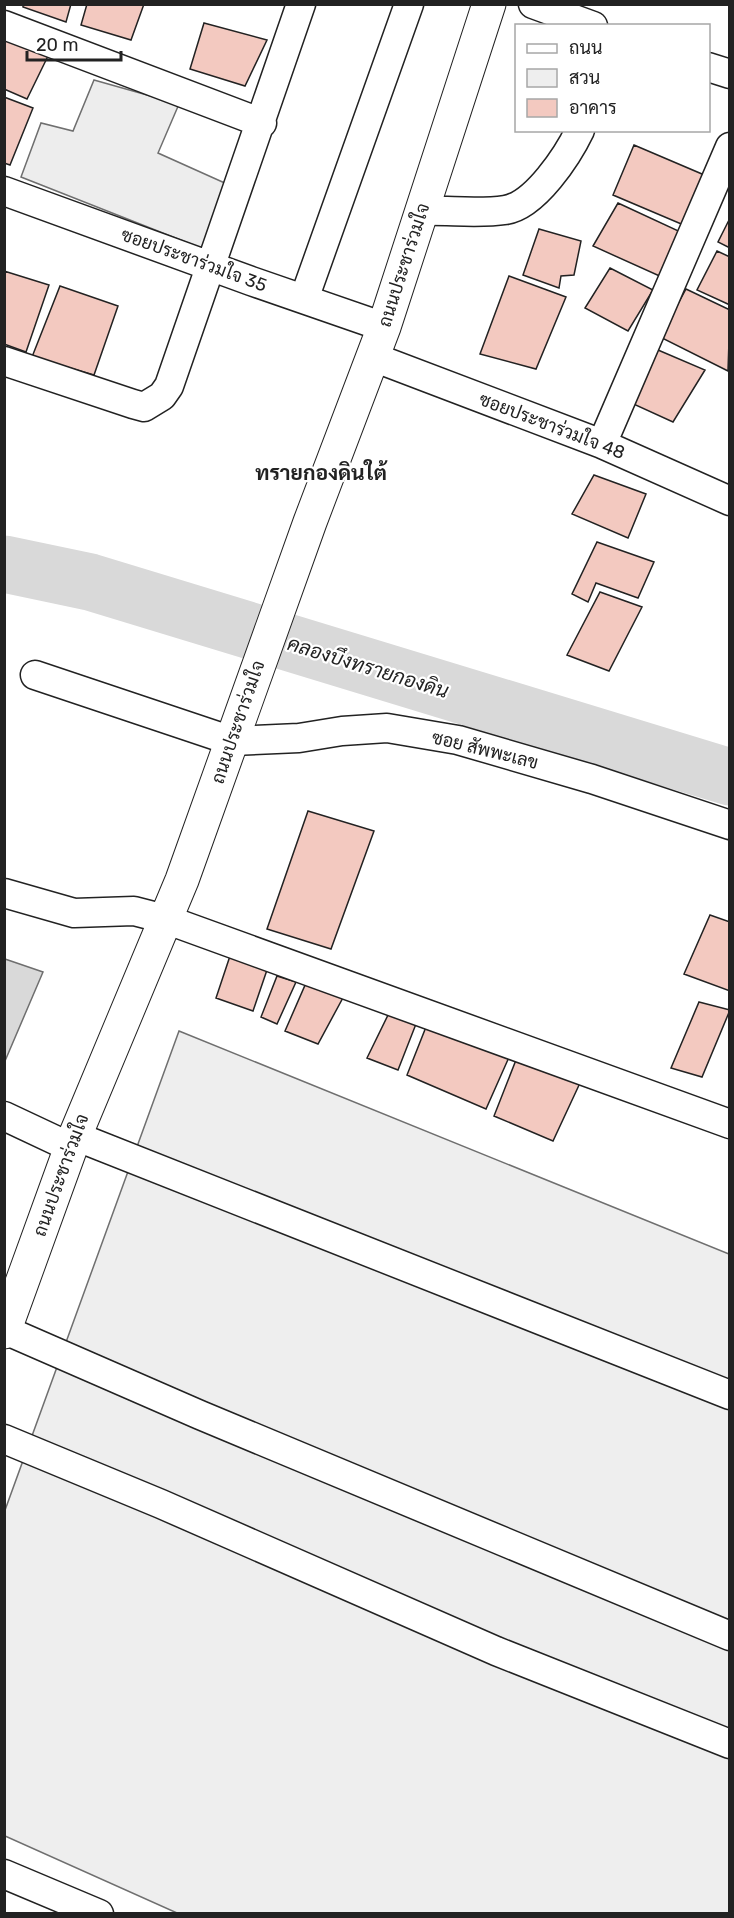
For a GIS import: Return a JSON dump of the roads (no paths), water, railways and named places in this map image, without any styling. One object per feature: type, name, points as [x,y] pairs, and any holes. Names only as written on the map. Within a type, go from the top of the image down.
[{"type":"main road","name":"ถนนประชาร่วมใจ","points":[[5,1331],[73,1141],[165,919],[384,327],[489,4]]},
{"type":"street","points":[[4,362],[144,407],[154,403],[169,386],[262,123],[301,4]]},
{"type":"street","points":[[304,299],[409,4]]},
{"type":"street","points":[[533,4],[588,24]]},
{"type":"street","points":[[4,26],[262,123]]},
{"type":"street","points":[[710,68],[729,74]]},
{"type":"street","points":[[422,211],[508,210],[526,200],[548,180],[571,149],[579,132]]},
{"type":"street","points":[[602,444],[729,147]]},
{"type":"street","name":"ซอยประชาร่วมใจ 35","points":[[4,191],[384,327]]},
{"type":"street","name":"ซอยประชาร่วมใจ 48","points":[[372,357],[602,444],[729,501]]},
{"type":"street","points":[[35,675],[232,741]]},
{"type":"street","name":"ซอย สัพพะเลข","points":[[232,741],[299,738],[342,731],[399,730],[458,740],[570,772],[729,825]]},
{"type":"street","points":[[4,893],[74,913],[134,911],[165,919],[729,1124]]},
{"type":"street","points":[[4,1116],[729,1395]]},
{"type":"street","points":[[5,1331],[729,1636]]},
{"type":"street","points":[[4,1439],[161,1504],[496,1651],[729,1744]]},
{"type":"street","points":[[4,1874],[99,1914]]},
{"type":"waterway","name":"คลองบึงทรายกองดิน","points":[[4,564],[90,582],[730,777]]},
{"type":"district","name":"ทรายกองดินใต้","points":[[321,472]]}]
